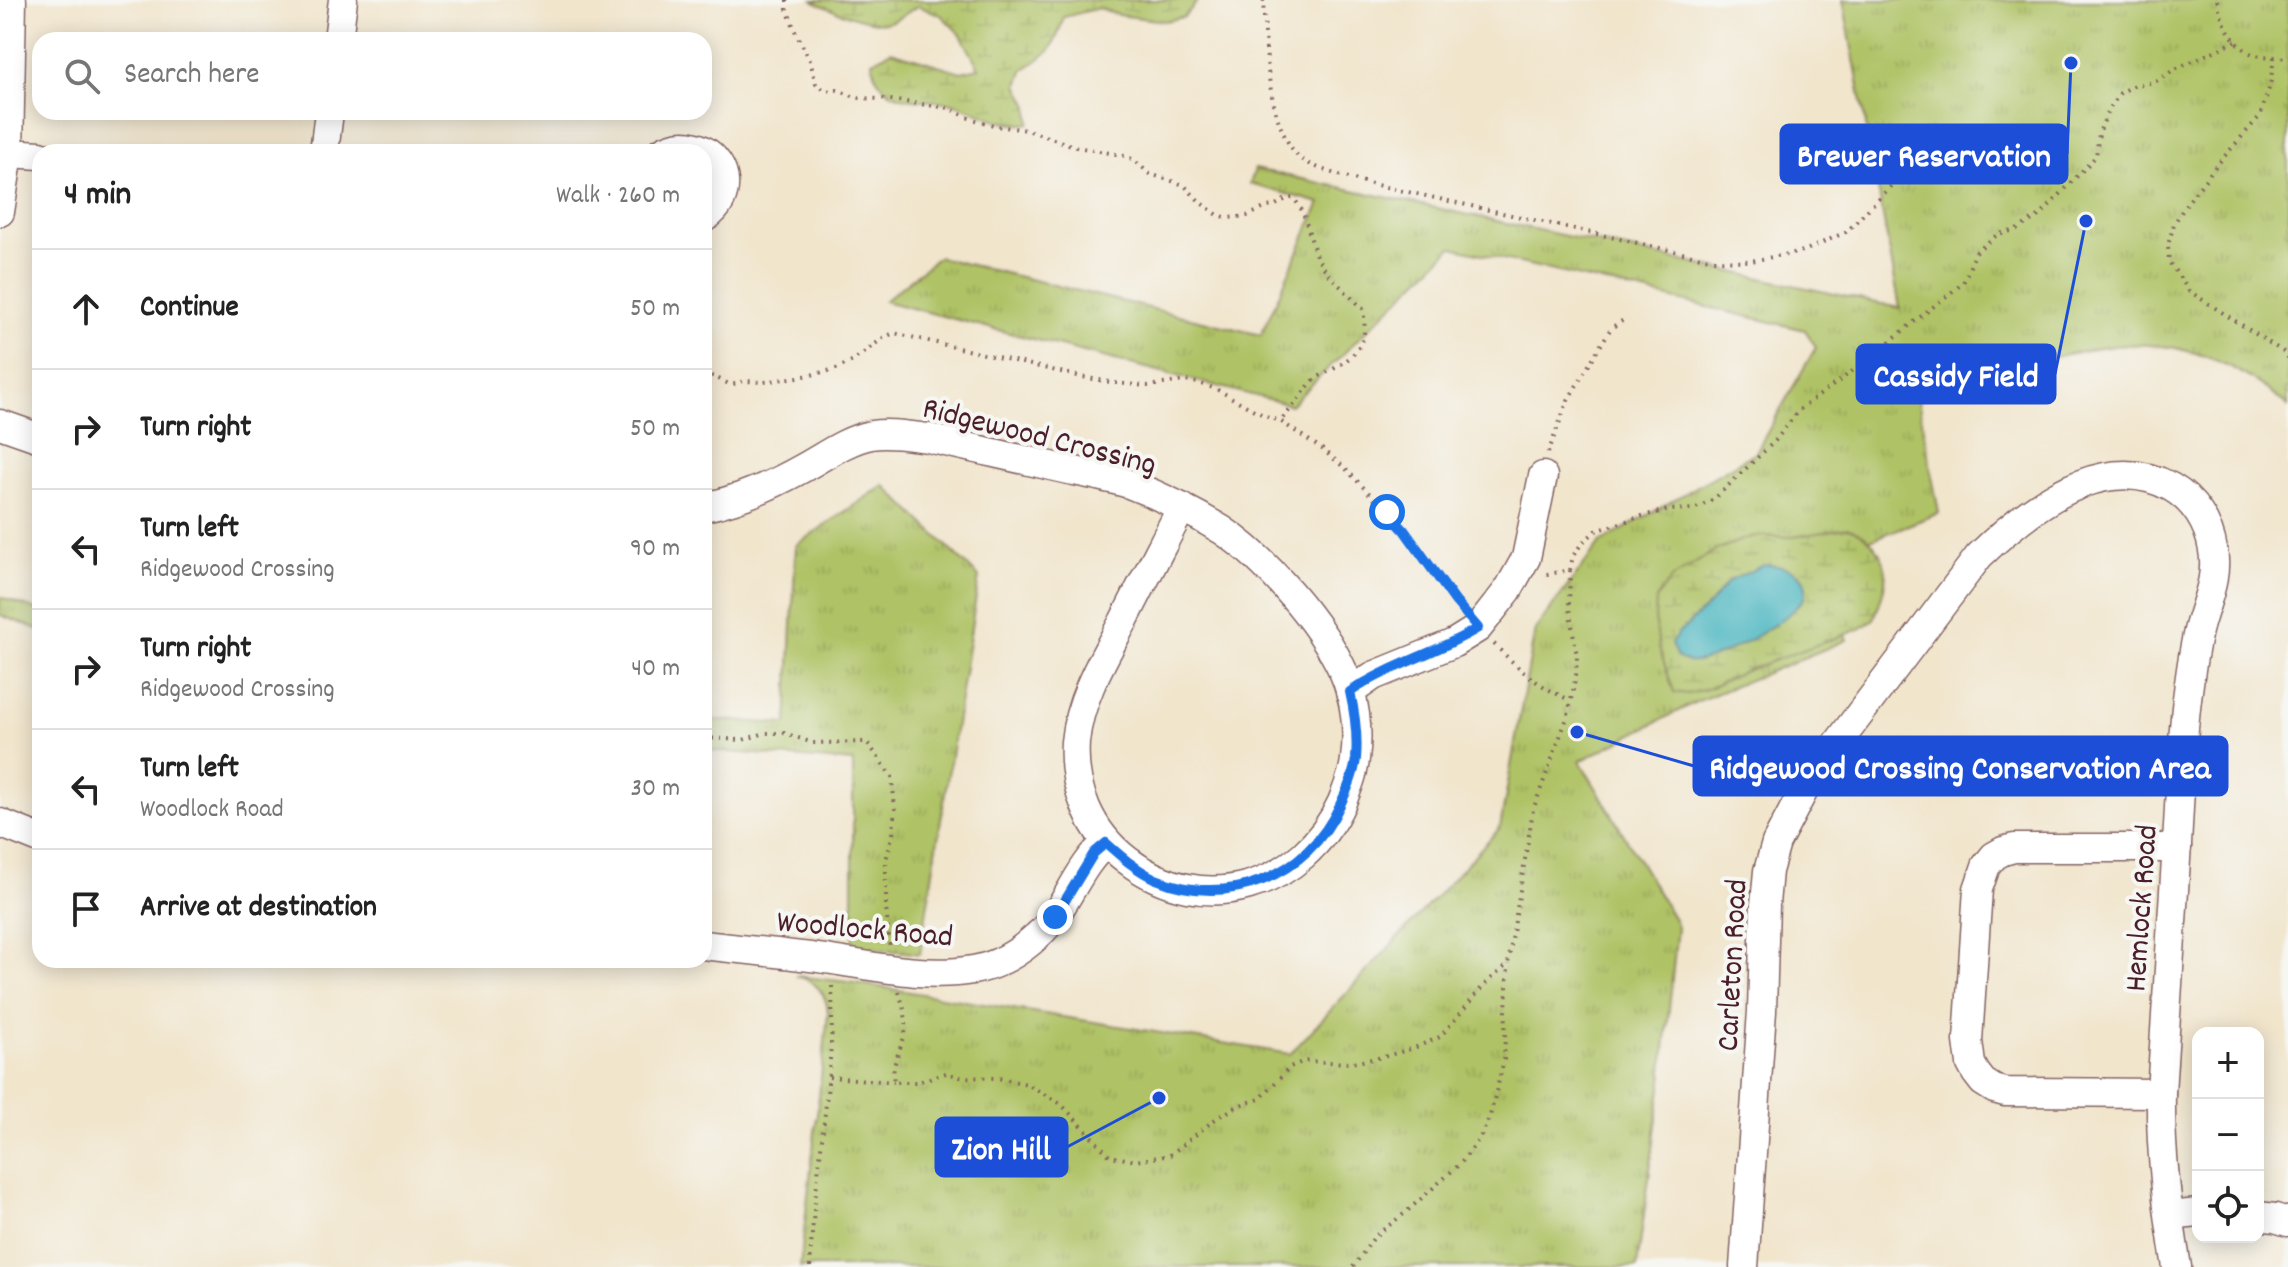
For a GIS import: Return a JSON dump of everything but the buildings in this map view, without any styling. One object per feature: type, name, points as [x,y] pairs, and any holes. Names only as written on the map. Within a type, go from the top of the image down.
[{"type":"street","points":[[0,212],[9,153],[12,0]]},
{"type":"street","points":[[339,32],[343,0]]},
{"type":"street","points":[[325,144],[328,120]]},
{"type":"street","points":[[9,153],[32,154]]},
{"type":"street","points":[[712,155],[719,163],[724,178],[723,192],[712,211]]},
{"type":"street","points":[[0,424],[32,435]]},
{"type":"street","name":"Ridgewood Crossing","points":[[712,505],[753,493],[851,441],[872,435],[896,434],[928,438],[1125,483],[1182,507],[1224,532],[1284,586],[1314,623],[1342,670],[1356,716],[1357,740],[1347,790],[1325,831],[1302,857],[1268,879],[1240,888],[1215,891],[1177,886],[1153,878],[1106,843],[1090,817],[1079,790],[1075,768],[1075,741],[1086,697],[1182,507]]},
{"type":"street","name":"Hemlock Road","points":[[1872,697],[1979,556],[2025,515],[2070,489],[2109,477],[2133,475],[2157,480],[2182,494],[2202,519],[2211,542],[2214,570],[2212,588],[2199,627],[2187,696],[2161,1093],[2161,1130],[2177,1267]]},
{"type":"street","points":[[1350,692],[1373,676],[1454,643],[1478,628],[1508,590],[1526,558],[1543,476]]},
{"type":"street","name":"Carleton Road","points":[[1744,1267],[1760,1041],[1765,904],[1771,857],[1782,828],[1804,790],[1872,697]]},
{"type":"street","points":[[0,823],[32,836]]},
{"type":"street","name":"Woodlock Road","points":[[712,946],[893,970],[946,973],[975,970],[1018,952],[1039,935],[1055,917],[1094,853],[1106,843]]},
{"type":"street","points":[[2161,1093],[2005,1092],[1983,1082],[1971,1064],[1968,1041],[1975,926],[1981,877],[1994,856],[2003,851],[2055,847],[2177,848]]},
{"type":"street","points":[[2170,1216],[2192,1214]]},
{"type":"street","points":[[2264,1217],[2288,1222]]},
{"type":"path","points":[[787,0],[787,9],[810,60],[816,84],[826,91],[837,90],[858,98],[949,108],[997,126],[1027,130],[1077,147],[1126,156],[1150,174],[1184,185],[1201,203],[1228,218],[1247,216],[1294,198],[1303,212],[1316,256],[1328,274],[1363,309],[1365,335],[1360,347],[1311,383],[1280,421]]},
{"type":"path","points":[[1263,0],[1271,95],[1280,125],[1298,157],[1332,173],[1714,260],[1751,261],[1804,251],[1846,232],[1891,186]]},
{"type":"path","points":[[2217,0],[2220,17],[2236,41],[2253,54],[2288,58]]},
{"type":"path","points":[[1353,1267],[1375,1236],[1461,1163],[1480,1138],[1490,1116],[1504,1060],[1508,964],[1533,810],[1568,715],[1576,675],[1577,656],[1569,608],[1570,570],[1573,556],[1582,543],[1596,531],[1629,520],[1669,510],[1694,509],[1714,499],[1775,441],[1799,410],[1963,283],[1976,252],[1998,234],[2016,230],[2042,214],[2096,156],[2099,133],[2120,93],[2135,85],[2155,82],[2175,69],[2236,41]]},
{"type":"path","points":[[2274,57],[2270,86],[2260,116],[2187,203],[2174,224],[2168,245],[2169,262],[2189,291],[2250,328],[2288,358]]},
{"type":"path","points":[[1543,476],[1555,431],[1568,400],[1611,328],[1625,319]]},
{"type":"path","points":[[712,376],[736,384],[811,375],[853,361],[894,333],[1116,383],[1147,386],[1185,381],[1216,389],[1280,421],[1322,449],[1371,494],[1404,530],[1478,628],[1522,673],[1571,701]]},
{"type":"path","points":[[1518,573],[1552,574],[1570,570]]},
{"type":"path","points":[[712,738],[743,740],[765,733],[784,733],[813,743],[867,742],[892,777],[895,809],[886,860],[886,908],[893,970],[906,1022],[892,1071],[894,1082]]},
{"type":"path","points":[[810,1267],[812,1213],[832,1040],[832,960]]},
{"type":"path","points":[[829,1077],[917,1082],[946,1073],[1027,1084],[1061,1104],[1110,1156],[1136,1161],[1170,1155],[1218,1117],[1260,1099],[1290,1067],[1305,1061],[1351,1063],[1372,1059],[1414,1048],[1440,1037],[1485,984],[1508,964]]},
{"type":"green space","points":[[813,0],[1199,0],[1184,17],[1165,21],[1118,15],[1099,8],[1064,17],[1051,49],[1024,69],[1018,85],[1029,106],[1030,123],[1020,124],[1000,121],[952,103],[896,95],[879,82],[872,61],[891,51],[961,72],[979,68],[961,35],[941,15],[918,6],[892,21],[873,22]]},
{"type":"green space","points":[[1843,0],[2288,0],[2288,406],[2252,379],[2213,359],[2171,347],[2149,345],[2094,349],[1915,384],[1939,513],[1816,561],[1847,640],[1696,702],[1580,761],[1677,928],[1662,1081],[1637,1267],[800,1267],[828,1014],[819,989],[796,976],[1290,1054],[1500,828],[1535,630],[1600,543],[1756,452],[1816,347],[1805,330],[1452,247],[1291,405],[884,301],[938,257],[1261,335],[1320,203],[1250,184],[1255,169],[1900,308]]},
{"type":"green space","points":[[884,485],[979,577],[920,954],[853,946],[853,762],[712,751],[712,719],[787,724],[796,545]]},
{"type":"green space","points":[[1847,528],[1871,542],[1880,554],[1886,574],[1874,619],[1860,629],[1745,671],[1707,689],[1688,694],[1674,692],[1659,648],[1655,618],[1656,599],[1671,579],[1716,550],[1747,538],[1793,537]],"holes":[[[1729,581],[1806,588],[1803,600],[1792,609],[1677,657],[1671,644]]]},
{"type":"green space","points":[[0,597],[32,608],[32,627],[0,615]]},
{"type":"water","points":[[1764,565],[1787,568],[1800,575],[1806,588],[1797,606],[1770,628],[1733,649],[1700,661],[1688,662],[1677,657],[1671,644],[1678,634],[1729,581]]},
{"type":"place","name":"Brewer Reservation","points":[[2071,63]]},
{"type":"place","name":"Cassidy Field","points":[[2086,221]]},
{"type":"place","name":"Ridgewood Crossing Conservation Area","points":[[1577,732]]},
{"type":"place","name":"Zion Hill","points":[[1159,1098]]},
{"type":"route","points":[[1055,917],[1094,853],[1106,843],[1153,878],[1177,886],[1215,891],[1240,888],[1287,869],[1325,831],[1347,790],[1355,762],[1356,716],[1350,692],[1373,676],[1454,643],[1478,628],[1387,512]]}]
